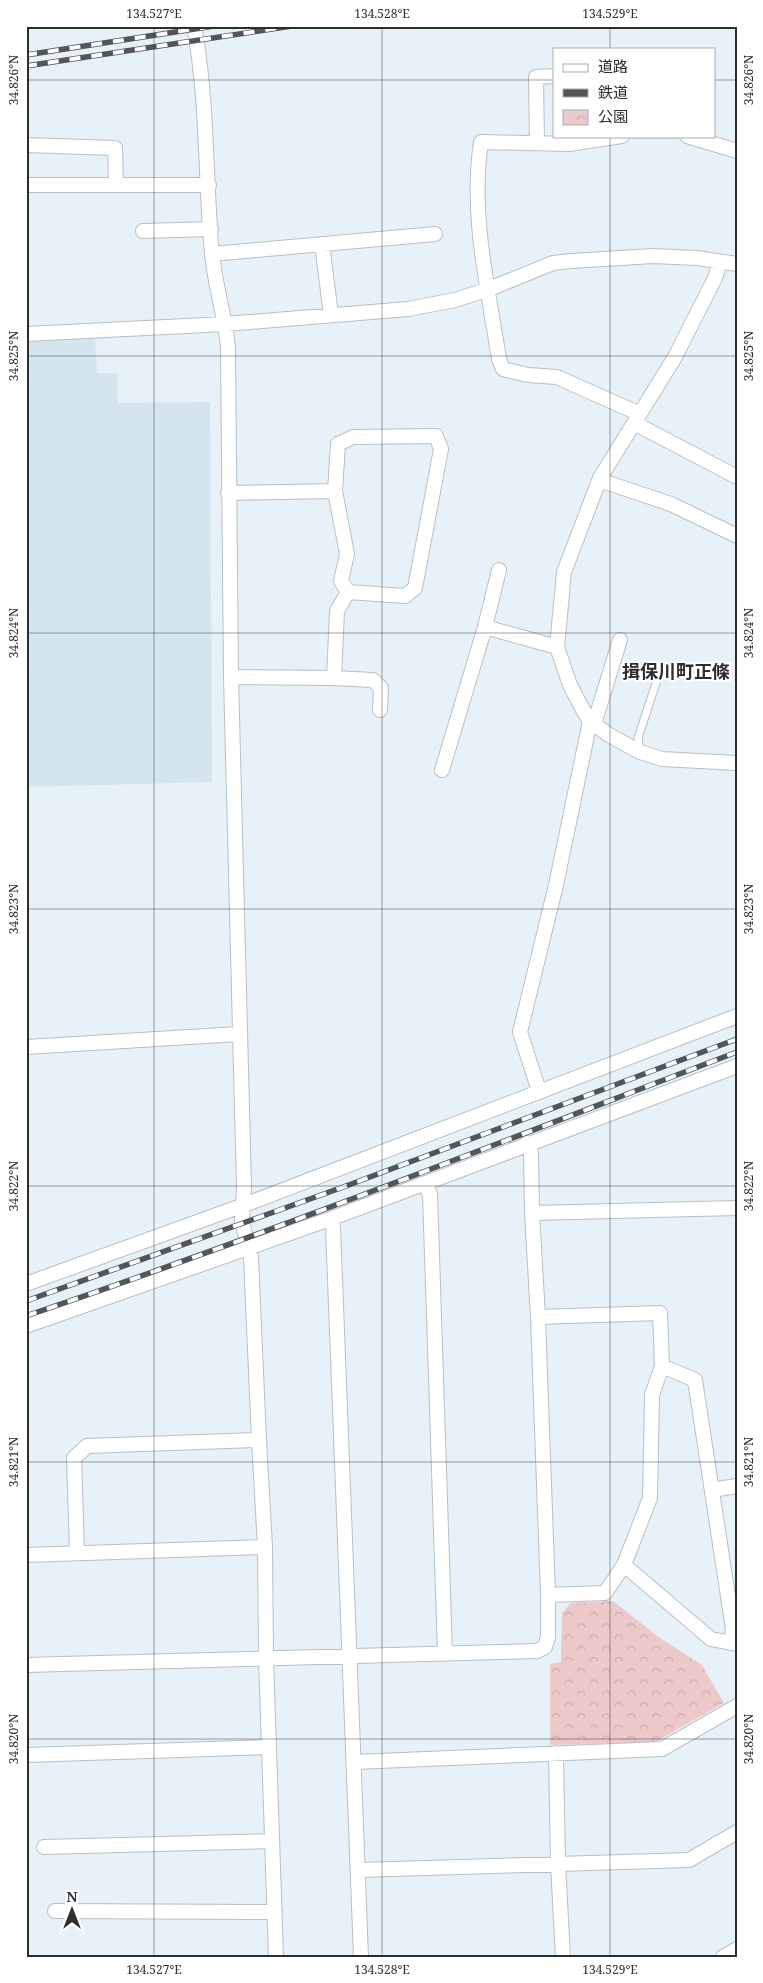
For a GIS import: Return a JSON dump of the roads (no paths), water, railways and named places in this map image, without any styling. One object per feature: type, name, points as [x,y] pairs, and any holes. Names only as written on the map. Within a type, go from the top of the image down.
[{"type":"street","points":[[194,26],[200,60],[212,254],[226,324],[228,347],[231,677],[244,1186],[242,1221],[250,1248],[265,1547],[268,1747],[276,1957]]},
{"type":"street","points":[[537,143],[536,76],[553,76]]},
{"type":"street","points":[[608,138],[568,144],[481,142],[477,168],[479,234],[499,359],[503,369],[528,376],[557,377],[637,419],[737,477]]},
{"type":"street","points":[[694,138],[737,151]]},
{"type":"street","points":[[26,145],[115,148],[116,185]]},
{"type":"street","points":[[26,185],[209,185]]},
{"type":"street","points":[[143,231],[211,229]]},
{"type":"street","points":[[212,254],[435,234]]},
{"type":"street","points":[[322,244],[331,316]]},
{"type":"street","points":[[26,334],[226,324],[408,309],[455,300],[489,289],[554,263],[570,261],[653,256],[697,258],[737,263]]},
{"type":"street","points":[[720,262],[715,278],[676,357],[600,478],[564,572],[557,647],[570,686],[592,723],[640,752],[662,759],[737,763]]},
{"type":"street","points":[[436,436],[442,449],[416,588],[404,596],[348,592],[341,581],[347,554],[335,491],[338,444],[353,437],[436,436]]},
{"type":"street","points":[[600,478],[608,483],[671,504],[737,536]]},
{"type":"street","points":[[228,493],[335,491]]},
{"type":"street","points":[[442,770],[485,627],[499,570]]},
{"type":"street","points":[[334,678],[338,611],[348,592]]},
{"type":"street","points":[[485,627],[557,647]]},
{"type":"street","points":[[539,1091],[520,1032],[556,885],[592,723],[620,640]]},
{"type":"street","points":[[231,677],[373,680],[381,688],[380,710]]},
{"type":"street","points":[[26,1284],[244,1205],[737,1016]]},
{"type":"street","points":[[26,1046],[239,1034]]},
{"type":"street","points":[[26,1326],[330,1219],[737,1066]]},
{"type":"street","points":[[26,1665],[445,1652],[537,1651],[545,1647],[548,1637],[548,1595],[531,1152],[528,1143]]},
{"type":"street","points":[[425,1184],[430,1194],[445,1652]]},
{"type":"street","points":[[532,1212],[737,1208]]},
{"type":"street","points":[[330,1219],[333,1227],[361,1957]]},
{"type":"street","points":[[538,1317],[660,1313],[662,1366],[652,1395],[650,1498],[624,1565],[605,1593],[548,1595]]},
{"type":"street","points":[[624,1565],[712,1639],[734,1644],[695,1380],[662,1366]]},
{"type":"street","points":[[77,1553],[74,1458],[87,1446],[259,1440]]},
{"type":"street","points":[[712,1490],[737,1486]]},
{"type":"street","points":[[26,1555],[265,1547]]},
{"type":"street","points":[[355,1762],[662,1749],[737,1706]]},
{"type":"street","points":[[26,1756],[268,1747]]},
{"type":"street","points":[[556,1753],[558,1864],[563,1957]]},
{"type":"street","points":[[359,1870],[689,1860],[737,1832]]},
{"type":"street","points":[[44,1848],[272,1841]]},
{"type":"street","points":[[55,1911],[275,1912]]},
{"type":"street","points":[[723,1957],[737,1949]]},
{"type":"lane","points":[[640,752],[638,738],[659,674]]},
{"type":"railway","points":[[26,55],[214,26]]},
{"type":"railway","points":[[26,66],[292,26]]},
{"type":"railway","points":[[26,1301],[346,1186],[737,1039]]},
{"type":"railway","points":[[26,1316],[294,1221],[737,1052]]},
{"type":"district","name":"揖保川町正條","points":[[676,671]]}]
